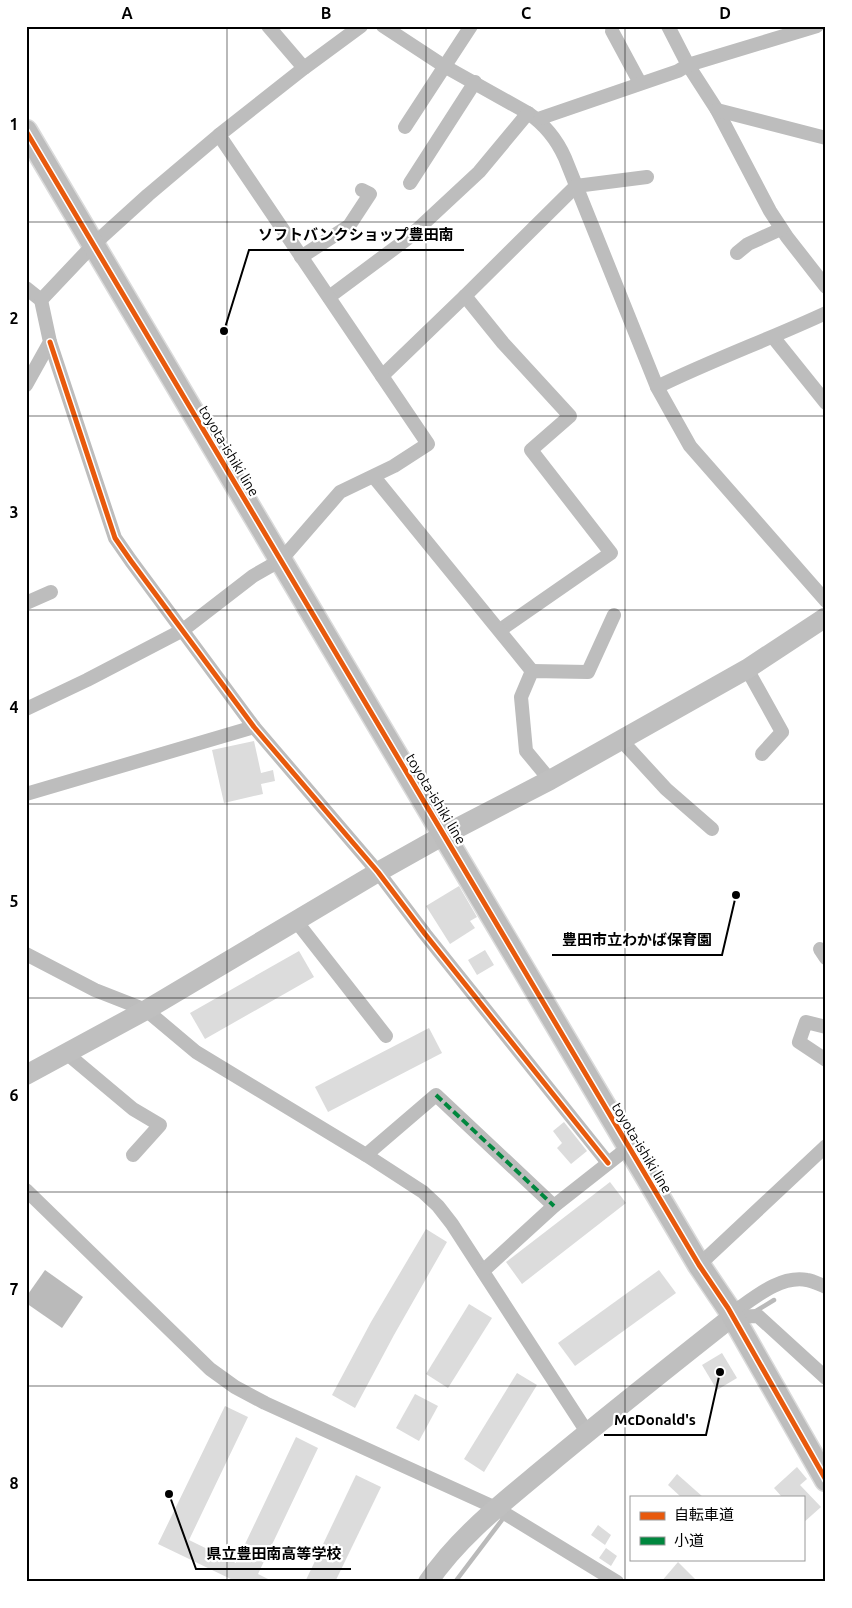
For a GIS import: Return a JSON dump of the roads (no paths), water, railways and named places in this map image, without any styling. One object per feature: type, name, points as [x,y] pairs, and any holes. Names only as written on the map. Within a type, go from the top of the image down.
[{"type":"main road","name":"toyota-ishiki line","points":[[26,131],[628,1147],[731,1315],[826,1480]]},
{"type":"street","points":[[268,26],[304,68]]},
{"type":"street","points":[[41,300],[94,244],[148,195],[304,68],[361,26]]},
{"type":"street","points":[[383,26],[444,66],[533,116],[559,145],[657,387],[690,446],[826,601]]},
{"type":"street","points":[[405,127],[470,26]]},
{"type":"street","points":[[668,26],[688,65],[717,110],[770,211],[781,229],[826,287]]},
{"type":"street","points":[[329,297],[407,239],[479,172],[533,116],[678,71],[688,65],[817,26]]},
{"type":"street","points":[[612,31],[640,83]]},
{"type":"street","points":[[410,183],[475,82]]},
{"type":"street","points":[[717,110],[826,138]]},
{"type":"street","points":[[26,709],[87,680],[183,630],[253,576],[281,560],[340,492],[374,477],[428,444],[220,135]]},
{"type":"street","points":[[382,376],[576,186],[647,177]]},
{"type":"street","points":[[301,257],[349,226],[370,194],[362,190]]},
{"type":"street","points":[[736,253],[748,244],[781,229]]},
{"type":"street","points":[[26,288],[41,300],[50,342],[115,538],[254,727],[378,872],[425,934],[608,1163]]},
{"type":"street","points":[[465,296],[503,343],[570,416],[531,450],[611,553],[500,630]]},
{"type":"street","points":[[657,387],[702,365],[773,337],[826,313]]},
{"type":"street","points":[[773,337],[826,403]]},
{"type":"street","points":[[26,385],[50,342]]},
{"type":"street","points":[[374,477],[532,671]]},
{"type":"street","points":[[26,604],[51,592]]},
{"type":"street","points":[[532,671],[588,672],[614,615]]},
{"type":"street","points":[[26,1075],[65,1052],[146,1010],[378,872],[550,780],[747,669],[826,617]]},
{"type":"street","points":[[747,669],[782,732],[762,754]]},
{"type":"street","points":[[532,671],[521,697],[526,751],[550,780]]},
{"type":"street","points":[[26,794],[254,727]]},
{"type":"street","points":[[621,740],[666,789],[712,829]]},
{"type":"street","points":[[296,921],[386,1036]]},
{"type":"street","points":[[26,954],[95,990],[146,1010],[196,1052],[366,1155],[423,1192],[438,1206],[452,1224],[587,1432]]},
{"type":"street","points":[[826,1027],[806,1022],[799,1042],[826,1060]]},
{"type":"street","points":[[65,1052],[133,1109],[160,1125],[133,1155]]},
{"type":"street","points":[[366,1155],[436,1095],[554,1206]]},
{"type":"street","points":[[699,1265],[826,1146]]},
{"type":"street","points":[[484,1271],[554,1206],[628,1147]]},
{"type":"street","points":[[26,1190],[210,1368],[235,1387],[496,1508],[616,1582]]},
{"type":"street","points":[[428,1582],[449,1554],[496,1508],[731,1315],[778,1283],[794,1279],[808,1280],[826,1287]]},
{"type":"street","points":[[731,1315],[758,1316],[826,1378]]},
{"type":"waterway","points":[[756,1311],[774,1300]]},
{"type":"waterway","points":[[455,1582],[505,1516]]},
{"type":"place","name":"ソフトバンクショップ豊田南","points":[[224,331]]},
{"type":"place","name":"豊田市立わかば保育園","points":[[736,895]]},
{"type":"place","name":"McDonald's","points":[[720,1372]]},
{"type":"place","name":"県立豊田南高等学校","points":[[169,1494]]}]
